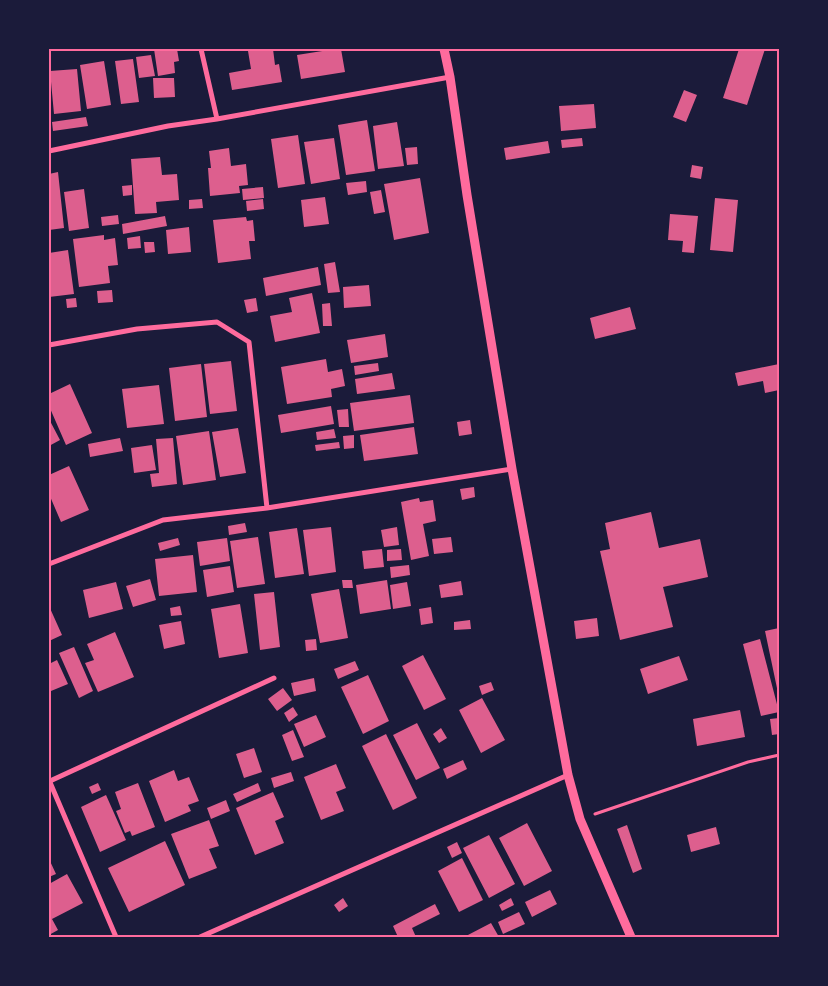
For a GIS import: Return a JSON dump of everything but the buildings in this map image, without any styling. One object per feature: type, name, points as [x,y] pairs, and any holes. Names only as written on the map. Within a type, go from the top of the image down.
[{"type":"street","points":[[201,49],[217,119]]},
{"type":"street","points":[[444,49],[512,469],[568,775],[580,819],[631,937]]},
{"type":"street","points":[[49,151],[168,126],[450,77]]},
{"type":"street","points":[[49,345],[137,329],[217,322],[249,342],[267,508]]},
{"type":"street","points":[[49,564],[164,520],[267,508],[512,469]]},
{"type":"street","points":[[116,937],[49,781],[274,678]]},
{"type":"street","points":[[200,937],[568,775]]},
{"type":"path","points":[[580,819],[748,762],[779,755]]}]
